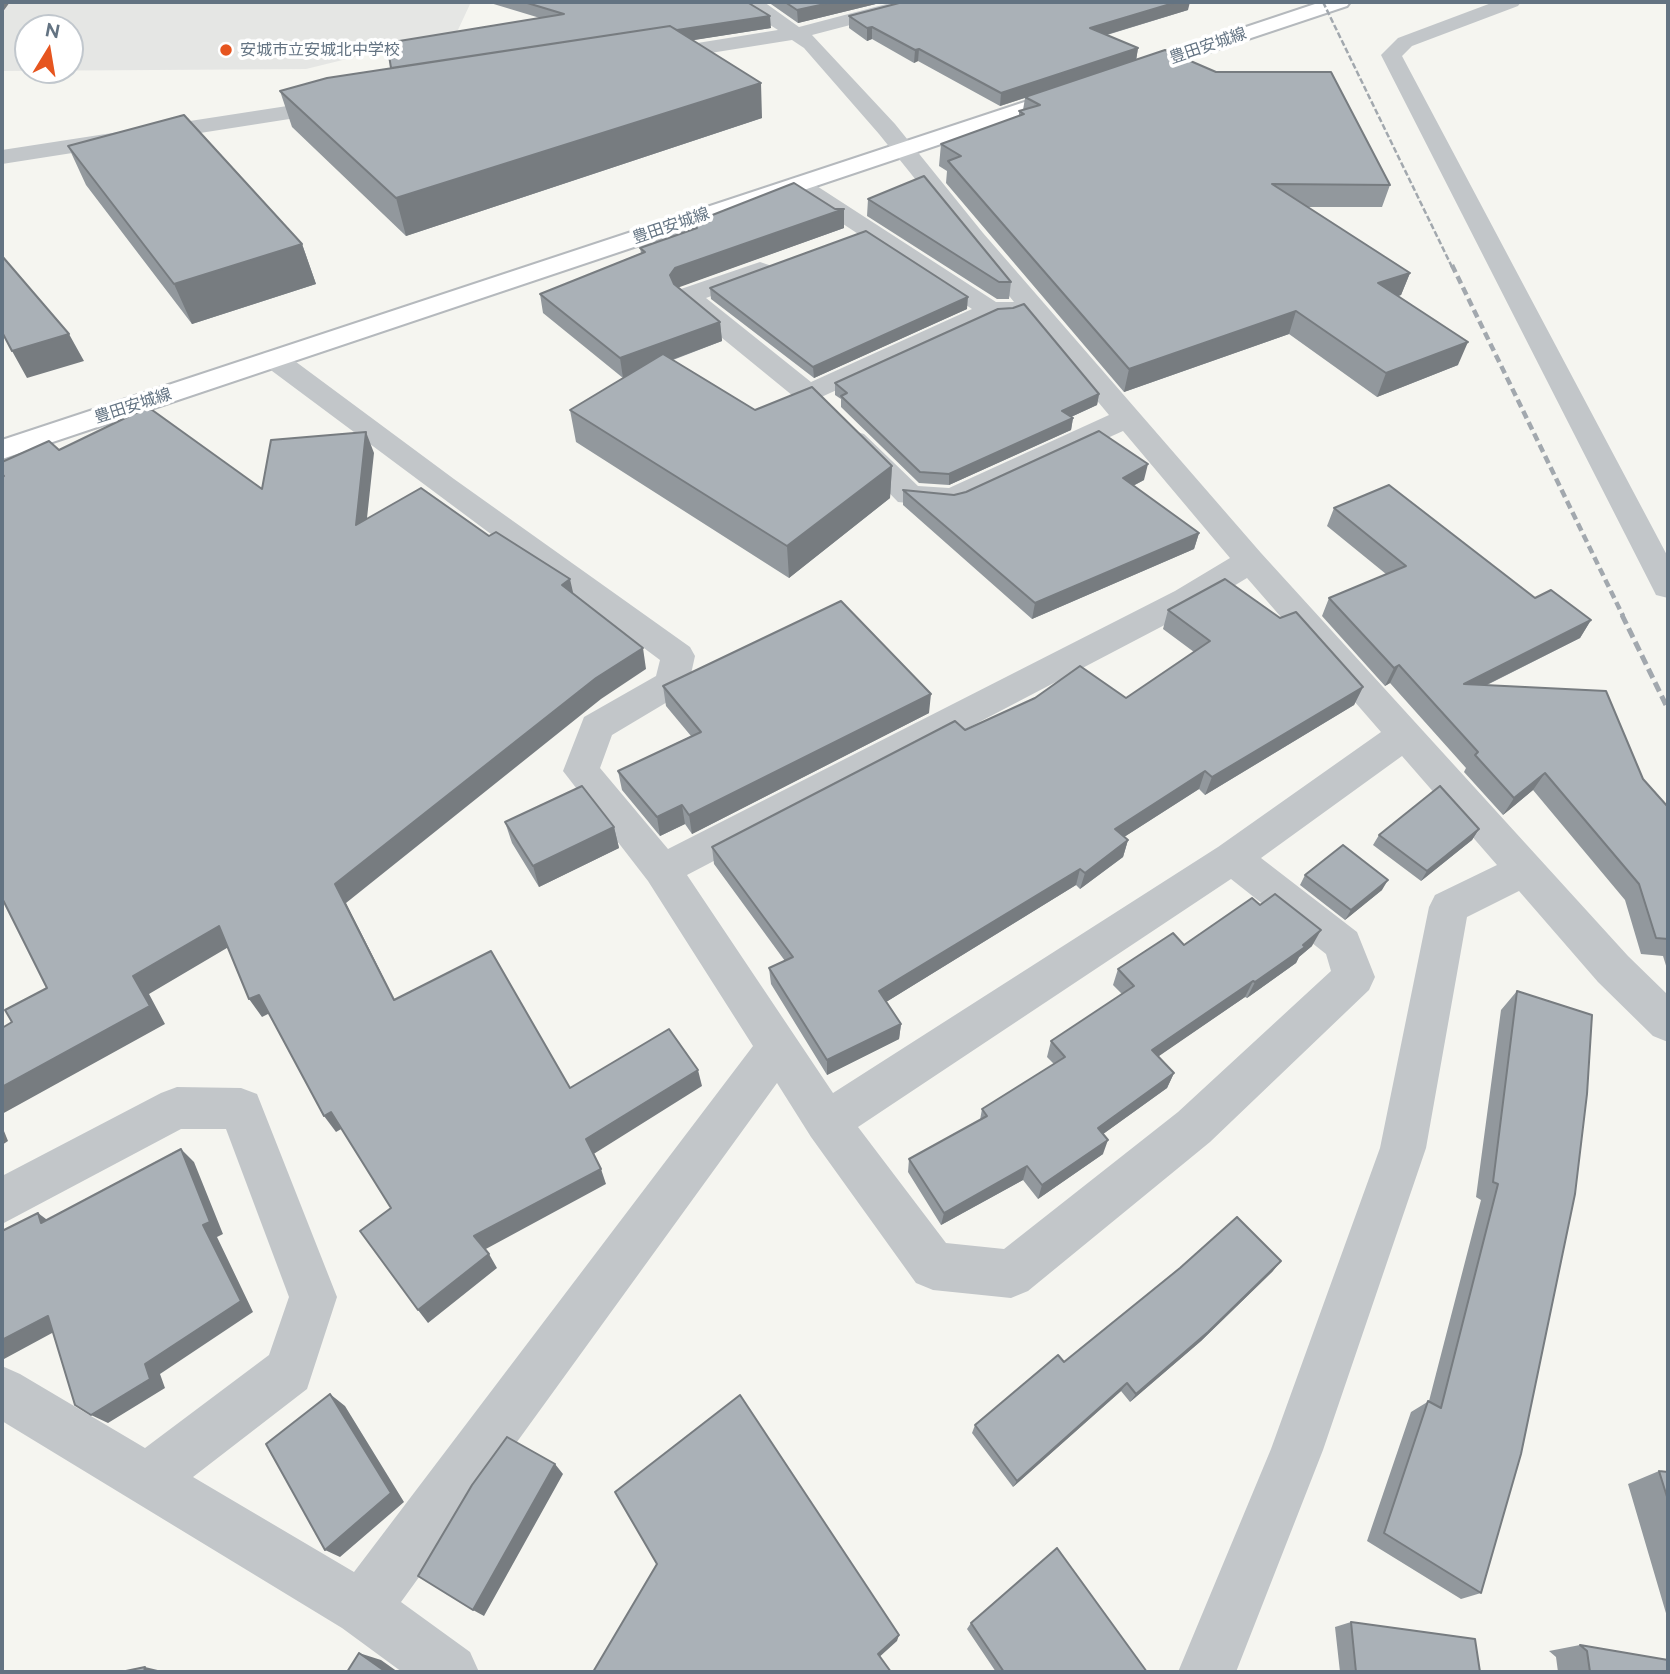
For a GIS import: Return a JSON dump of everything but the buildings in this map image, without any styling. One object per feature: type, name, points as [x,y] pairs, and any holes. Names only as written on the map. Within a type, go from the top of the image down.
[{"type":"main road","name":"豊田安城線","points":[[2,450],[1340,2]]},
{"type":"street","points":[[744,2],[757,6],[798,33],[853,91],[1126,418],[1250,561],[1613,969],[1668,1023]]},
{"type":"street","points":[[630,60],[798,33],[916,2]]},
{"type":"street","points":[[1511,2],[1405,42],[1391,55],[1668,587]]},
{"type":"street","points":[[2,157],[366,101]]},
{"type":"street","points":[[798,184],[991,310]]},
{"type":"street","points":[[843,240],[869,230]]},
{"type":"street","points":[[778,263],[687,296],[823,410],[909,495],[953,498],[1126,418]]},
{"type":"street","points":[[823,410],[991,310],[1035,307]]},
{"type":"street","points":[[274,359],[443,486],[678,656],[672,683],[597,727],[581,771],[662,870],[827,1122],[933,1266],[1011,1274],[1194,1127],[1354,977],[1343,944],[1232,858]]},
{"type":"street","points":[[662,870],[1187,599],[1250,561]]},
{"type":"street","points":[[827,1122],[1232,858],[1404,735]]},
{"type":"street","points":[[1208,1672],[1297,1450],[1403,1149],[1449,907],[1526,869]]},
{"type":"street","points":[[362,1608],[778,1047]]},
{"type":"street","points":[[2,1201],[177,1108],[241,1110],[313,1297],[289,1371],[147,1479]]},
{"type":"street","points":[[2,1392],[362,1608],[450,1672]]},
{"type":"shaded area","name":"安城市立安城北中学校","points":[[2,2],[471,2],[457,32],[306,69],[84,70],[84,14],[14,14],[14,71],[2,71]]},
{"type":"railway","points":[[1323,2],[1452,267]]},
{"type":"railway","points":[[1452,265],[1623,616]]},
{"type":"railway","points":[[1622,615],[1668,709]]},
{"type":"place","name":"安城市立安城北中学校","points":[[226,50]]}]
